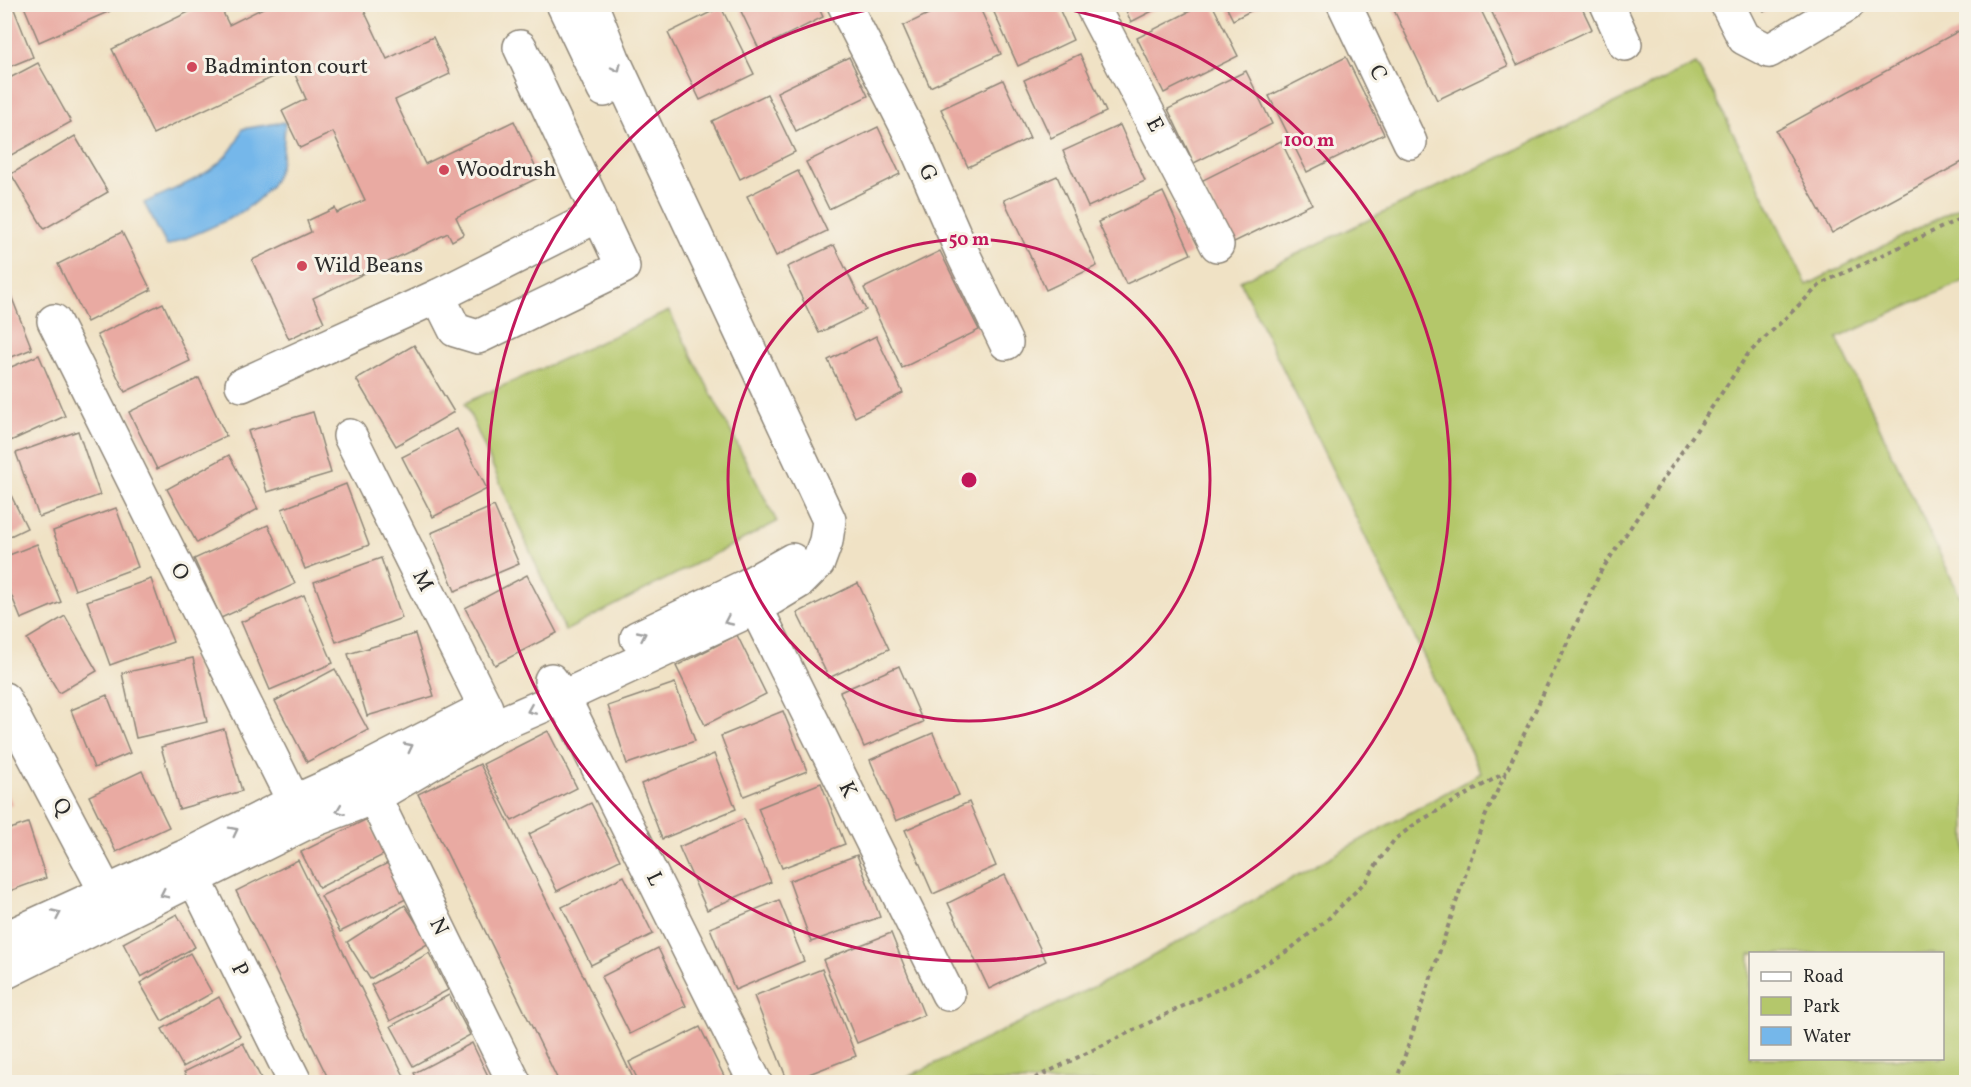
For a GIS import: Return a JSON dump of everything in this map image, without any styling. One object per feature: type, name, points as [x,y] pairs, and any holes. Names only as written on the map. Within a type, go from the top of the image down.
[{"type":"street","name":"G","points":[[844,4],[910,133],[963,254],[1006,343]]},
{"type":"street","name":"E","points":[[1091,4],[1217,245]]},
{"type":"street","name":"C","points":[[1344,4],[1410,142]]},
{"type":"street","points":[[1606,4],[1625,44]]},
{"type":"street","points":[[1727,4],[1744,38],[1769,51],[1848,4]]},
{"type":"street","points":[[4,939],[111,904],[189,868],[300,813],[367,784],[488,718],[557,688],[751,596],[800,581],[818,563],[826,540],[829,520],[613,59],[587,10]]},
{"type":"street","points":[[438,296],[455,330],[478,337],[623,267],[520,47]]},
{"type":"street","points":[[242,385],[438,296],[599,215]]},
{"type":"street","name":"O","points":[[54,321],[300,813]]},
{"type":"street","name":"M","points":[[350,436],[488,718]]},
{"type":"street","name":"K","points":[[751,596],[948,994]]},
{"type":"street","name":"L","points":[[557,688],[755,1083]]},
{"type":"street","name":"Q","points":[[4,699],[111,904]]},
{"type":"street","name":"N","points":[[367,784],[514,1083]]},
{"type":"street","name":"P","points":[[189,868],[295,1083]]},
{"type":"street","points":[[4,973],[111,904]]},
{"type":"path","points":[[1396,1083],[1484,819],[1601,572],[1748,354],[1822,283],[1966,216]]},
{"type":"path","points":[[1027,1083],[1239,979],[1288,950],[1328,919],[1367,880],[1395,839],[1418,822],[1506,772]]},
{"type":"green space","points":[[1696,64],[1714,94],[1807,285],[1966,204],[1966,280],[1837,338],[1966,609],[1966,1082],[897,1082],[1126,971],[1481,773],[1240,281]]},
{"type":"green space","points":[[669,311],[777,522],[565,631],[465,403]]},
{"type":"water","points":[[285,122],[283,152],[279,169],[272,184],[261,197],[247,208],[215,226],[167,246],[144,203],[188,183],[215,167],[235,144],[242,129]]},
{"type":"building","points":[[4,4],[12,4],[33,57],[4,69]]},
{"type":"building","points":[[23,4],[108,4],[110,11],[39,42]]},
{"type":"building","name":"Woodrush","points":[[205,4],[219,4],[229,25],[271,4],[361,4],[387,59],[433,37],[450,74],[395,100],[425,164],[514,121],[540,177],[456,217],[464,234],[452,241],[448,233],[313,298],[324,322],[289,339],[252,260],[311,232],[307,221],[335,208],[337,213],[365,200],[333,132],[300,148],[282,111],[306,99],[292,68],[153,134],[112,49]]},
{"type":"building","points":[[745,4],[817,4],[823,17],[759,49],[739,7]]},
{"type":"building","points":[[949,4],[978,4],[1001,54],[930,87],[903,26]]},
{"type":"building","points":[[1006,4],[1057,4],[1073,40],[1018,66],[993,10]]},
{"type":"building","points":[[1123,4],[1166,4],[1131,22]]},
{"type":"building","points":[[1204,4],[1212,4],[1238,56],[1164,93],[1137,38]]},
{"type":"building","points":[[1225,4],[1264,4],[1233,20]]},
{"type":"building","points":[[1391,4],[1478,4],[1508,66],[1437,100]]},
{"type":"building","points":[[1488,4],[1580,4],[1592,29],[1517,65]]},
{"type":"building","points":[[1760,4],[1776,4],[1764,12]]},
{"type":"building","points":[[721,7],[754,74],[700,100],[668,33]]},
{"type":"building","points":[[1966,27],[1966,160],[1832,233],[1776,131]]},
{"type":"building","points":[[1080,54],[1106,112],[1051,138],[1024,80]]},
{"type":"building","points":[[849,57],[868,96],[796,131],[777,92]]},
{"type":"building","points":[[1346,57],[1384,134],[1307,172],[1269,96]]},
{"type":"building","points":[[38,63],[71,122],[4,159],[4,81]]},
{"type":"building","points":[[1246,71],[1272,124],[1194,163],[1168,109]]},
{"type":"building","points":[[1003,80],[1030,138],[968,167],[941,109]]},
{"type":"building","points":[[767,94],[795,152],[740,179],[712,121]]},
{"type":"building","points":[[1120,125],[1145,181],[1088,207],[1063,151]]},
{"type":"building","points":[[878,127],[900,174],[829,209],[806,162]]},
{"type":"building","points":[[75,136],[108,192],[44,229],[11,174]]},
{"type":"building","points":[[1281,141],[1312,204],[1232,243],[1201,181]]},
{"type":"building","points":[[798,171],[827,231],[776,256],[747,196]]},
{"type":"building","points":[[1057,176],[1097,266],[1046,290],[1004,200]]},
{"type":"building","points":[[1163,192],[1191,254],[1126,284],[1098,222]]},
{"type":"building","points":[[122,232],[151,290],[87,322],[58,264]]},
{"type":"building","points":[[834,245],[866,310],[819,333],[787,267]]},
{"type":"building","points":[[940,251],[979,330],[902,368],[864,288]]},
{"type":"building","points":[[8,288],[32,349],[4,360],[4,290]]},
{"type":"building","points":[[163,303],[190,361],[125,392],[97,335]]},
{"type":"building","points":[[876,336],[903,393],[855,417],[828,360]]},
{"type":"building","points":[[414,345],[454,412],[396,446],[356,379]]},
{"type":"building","points":[[39,355],[65,416],[4,444],[4,370]]},
{"type":"building","points":[[199,378],[226,436],[157,469],[129,412]]},
{"type":"building","points":[[313,412],[331,473],[267,492],[248,431]]},
{"type":"building","points":[[457,429],[487,489],[433,517],[402,457]]},
{"type":"building","points":[[78,431],[100,495],[39,517],[16,453]]},
{"type":"building","points":[[229,455],[258,509],[197,543],[167,489]]},
{"type":"building","points":[[4,481],[27,528],[4,539]]},
{"type":"building","points":[[346,484],[369,545],[305,569],[282,509]]},
{"type":"building","points":[[494,506],[519,564],[455,591],[431,533]]},
{"type":"building","points":[[116,508],[138,567],[75,590],[53,531]]},
{"type":"building","points":[[268,525],[295,584],[221,618],[194,559]]},
{"type":"building","points":[[37,544],[61,602],[21,619],[4,577],[4,557]]},
{"type":"building","points":[[381,558],[402,618],[336,642],[314,582]]},
{"type":"building","points":[[527,575],[557,633],[495,665],[465,608]]},
{"type":"building","points":[[151,579],[173,642],[110,665],[87,601]]},
{"type":"building","points":[[858,583],[889,649],[829,678],[797,613]]},
{"type":"building","points":[[304,595],[333,663],[270,690],[241,622]]},
{"type":"building","points":[[65,616],[97,671],[59,693],[27,639]]},
{"type":"building","points":[[415,634],[434,696],[367,716],[348,654]]},
{"type":"building","points":[[737,635],[766,694],[705,725],[676,666]]},
{"type":"building","points":[[193,658],[207,722],[136,738],[122,673]]},
{"type":"building","points":[[899,666],[923,722],[864,747],[840,692]]},
{"type":"building","points":[[335,669],[368,730],[307,762],[275,701]]},
{"type":"building","points":[[675,683],[695,741],[627,764],[608,706]]},
{"type":"building","points":[[107,695],[130,753],[94,768],[71,710]]},
{"type":"building","points":[[783,711],[807,771],[744,796],[721,736]]},
{"type":"building","points":[[224,729],[242,791],[179,809],[161,747]]},
{"type":"building","points":[[548,731],[577,788],[512,821],[483,764]]},
{"type":"building","points":[[933,733],[959,795],[896,821],[870,760]]},
{"type":"building","points":[[714,754],[736,809],[662,839],[641,784]]},
{"type":"building","points":[[480,764],[635,1082],[559,1082],[418,794]]},
{"type":"building","points":[[142,771],[169,827],[116,852],[89,796]]},
{"type":"building","points":[[821,783],[845,844],[782,868],[758,808]]},
{"type":"building","points":[[4,784],[12,804],[4,807]]},
{"type":"building","points":[[969,802],[996,866],[933,894],[905,830]]},
{"type":"building","points":[[591,803],[620,860],[557,891],[529,834]]},
{"type":"building","points":[[367,819],[385,854],[319,888],[301,852]]},
{"type":"building","points":[[744,819],[771,882],[707,910],[679,847]]},
{"type":"building","points":[[28,823],[46,878],[4,893],[4,831]]},
{"type":"building","points":[[857,855],[880,917],[811,942],[789,881]]},
{"type":"building","points":[[298,860],[407,1082],[330,1082],[236,891]]},
{"type":"building","points":[[388,863],[406,899],[340,932],[321,896]]},
{"type":"building","points":[[1005,875],[1046,961],[989,989],[948,903]]},
{"type":"building","points":[[624,876],[653,934],[591,965],[562,907]]},
{"type":"building","points":[[779,900],[804,961],[735,990],[710,928]]},
{"type":"building","points":[[405,905],[429,943],[370,979],[347,942]]},
{"type":"building","points":[[177,914],[195,947],[141,977],[123,943]]},
{"type":"building","points":[[891,933],[924,1015],[857,1043],[823,960]]},
{"type":"building","points":[[658,948],[686,1006],[630,1034],[601,977]]},
{"type":"building","points":[[190,953],[212,993],[162,1021],[140,983]]},
{"type":"building","points":[[429,953],[448,990],[390,1021],[371,985]]},
{"type":"building","points":[[822,969],[856,1056],[788,1082],[754,996]]},
{"type":"building","points":[[449,995],[470,1035],[413,1066],[391,1026]]},
{"type":"building","points":[[219,997],[240,1036],[183,1067],[162,1029]]},
{"type":"building","points":[[700,1027],[727,1082],[639,1082],[629,1062]]},
{"type":"building","points":[[243,1043],[262,1080],[256,1082],[190,1082],[184,1072]]},
{"type":"building","points":[[472,1043],[490,1080],[486,1082],[419,1082],[414,1073]]},
{"type":"place","name":"Badminton court","points":[[192,67]]},
{"type":"place","name":"Woodrush","points":[[444,170]]},
{"type":"place","name":"Wild Beans","points":[[302,266]]}]
